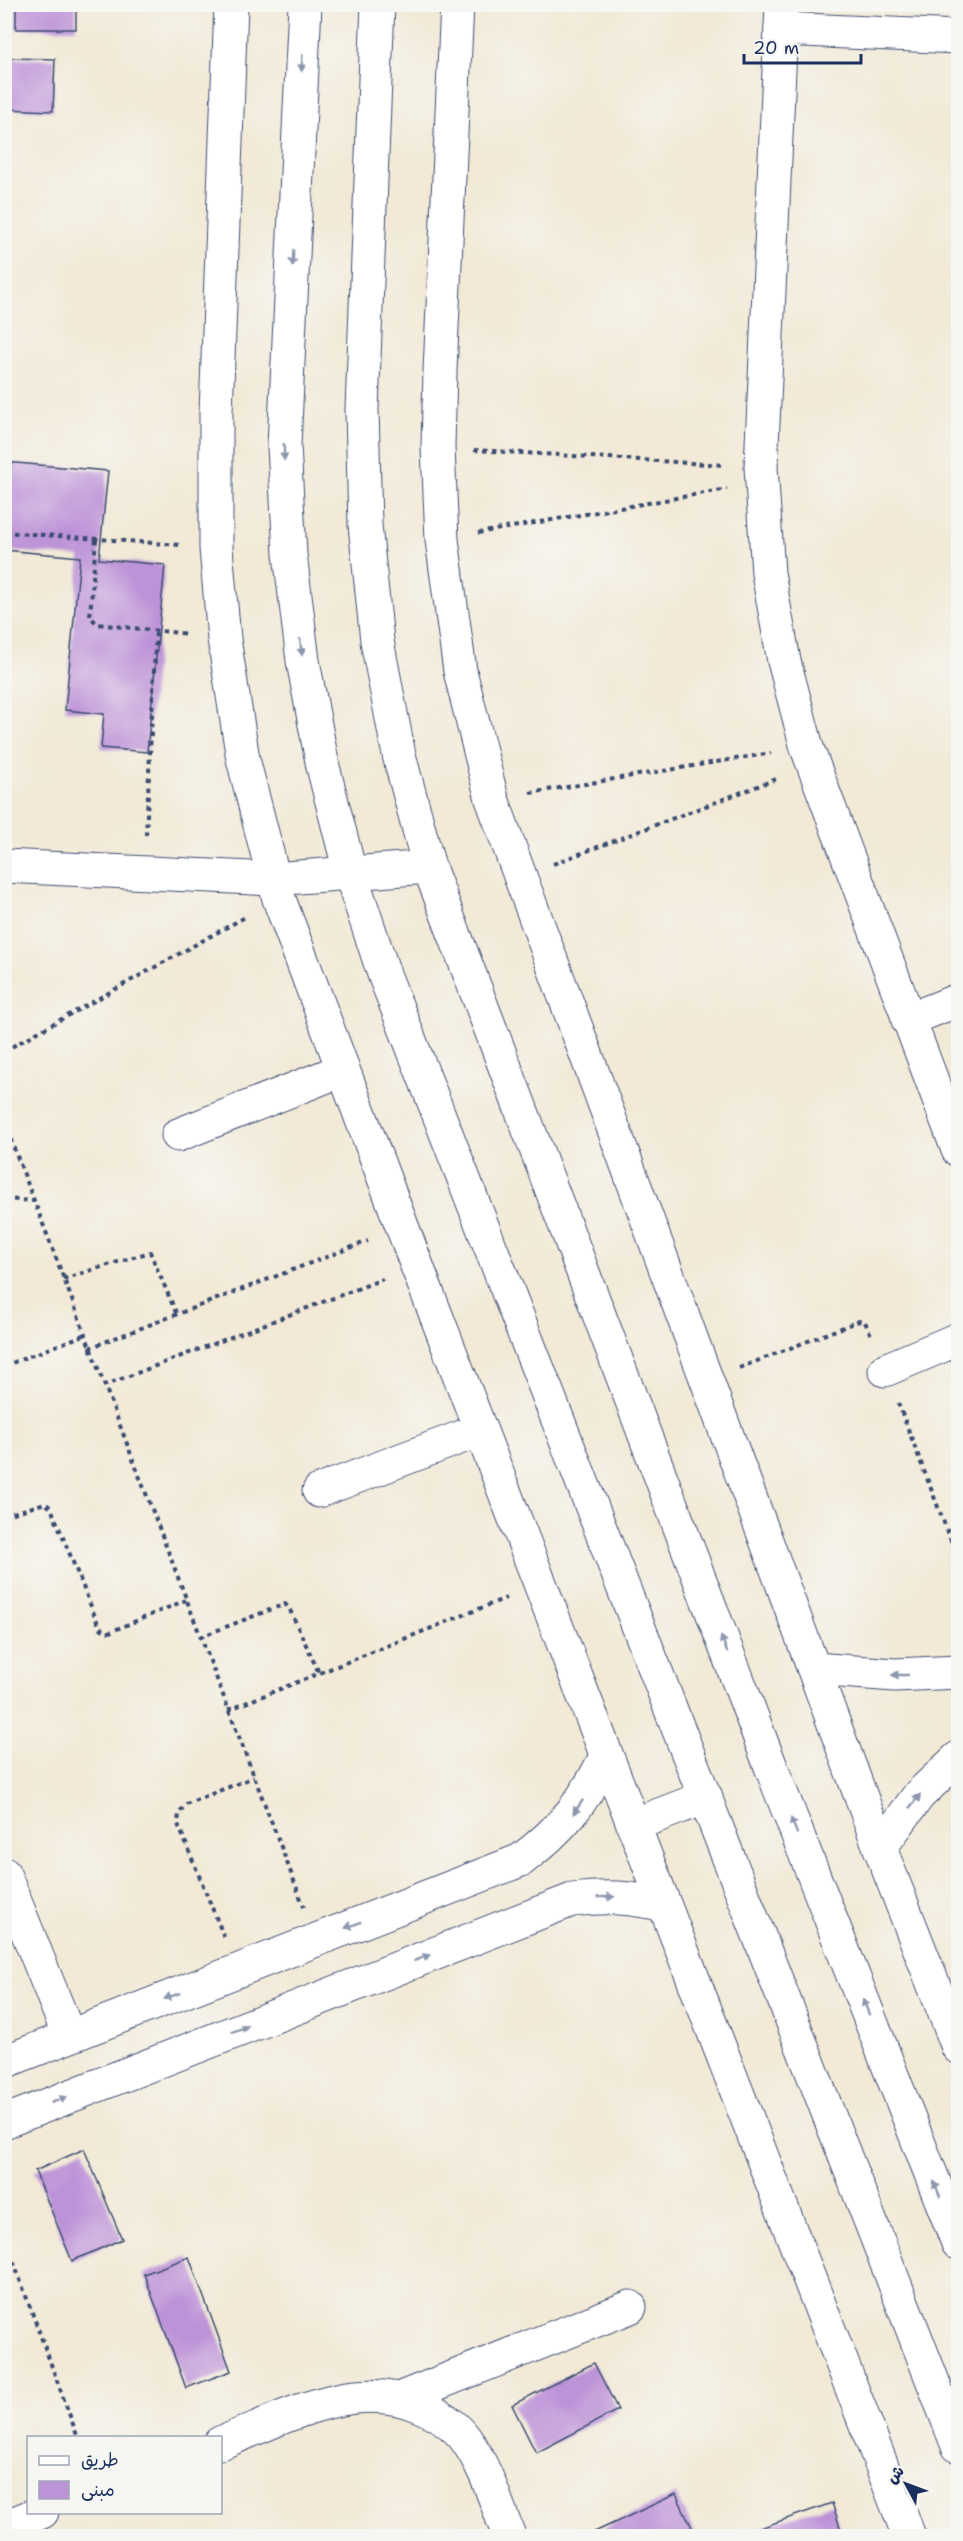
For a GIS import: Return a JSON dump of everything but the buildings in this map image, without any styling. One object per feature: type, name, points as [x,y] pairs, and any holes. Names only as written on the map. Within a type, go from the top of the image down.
[{"type":"street","points":[[231,4],[216,401],[216,548],[224,639],[243,759],[276,889],[402,1228],[909,2536]]},
{"type":"street","points":[[305,4],[284,446],[290,554],[303,662],[323,767],[350,872],[384,974],[958,2446]]},
{"type":"street","points":[[378,4],[362,409],[365,525],[377,641],[399,755],[429,867],[766,1754],[958,2243]]},
{"type":"street","points":[[457,4],[438,447],[442,540],[460,670],[492,799],[880,1848],[958,2047]]},
{"type":"street","points":[[958,37],[782,17],[761,475],[768,573],[782,650],[810,757],[958,1150]]},
{"type":"street","points":[[4,866],[144,872],[276,889],[350,872],[429,867]]},
{"type":"street","points":[[908,1020],[958,1000]]},
{"type":"street","points":[[178,1135],[342,1070]]},
{"type":"street","points":[[885,1370],[958,1339]]},
{"type":"street","points":[[319,1491],[480,1430]]},
{"type":"street","points":[[814,1669],[895,1675],[958,1672]]},
{"type":"street","points":[[4,2062],[521,1860],[548,1839],[572,1815],[591,1787],[606,1756]]},
{"type":"street","points":[[880,1848],[919,1795],[958,1758]]},
{"type":"street","points":[[633,1825],[706,1797]]},
{"type":"street","points":[[4,1874],[69,2037]]},
{"type":"street","points":[[4,2122],[562,1904],[603,1896],[634,1897],[664,1905]]},
{"type":"street","points":[[401,2398],[630,2307]]},
{"type":"street","points":[[222,2442],[328,2401],[365,2394],[401,2398],[436,2413],[463,2436],[483,2468],[509,2536]]},
{"type":"street","points":[[4,2527],[37,2514]]},
{"type":"path","points":[[438,447],[761,475]]},
{"type":"path","points":[[442,540],[761,475]]},
{"type":"path","points":[[4,532],[216,548]]},
{"type":"path","points":[[96,539],[90,616],[93,621],[97,624],[224,639]]},
{"type":"path","points":[[144,872],[156,631]]},
{"type":"path","points":[[492,799],[810,757]]},
{"type":"path","points":[[520,876],[810,757]]},
{"type":"path","points":[[4,1051],[276,889]]},
{"type":"path","points":[[4,1122],[316,1940]]},
{"type":"path","points":[[4,1199],[34,1201]]},
{"type":"path","points":[[89,1348],[402,1228]]},
{"type":"path","points":[[63,1279],[150,1252],[177,1315]]},
{"type":"path","points":[[103,1386],[417,1266]]},
{"type":"path","points":[[706,1380],[859,1321],[865,1322],[958,1559]]},
{"type":"path","points":[[4,1366],[84,1335]]},
{"type":"path","points":[[4,1516],[39,1504],[45,1503],[51,1508],[99,1626],[104,1631],[110,1632],[186,1600]]},
{"type":"path","points":[[228,1710],[540,1584]]},
{"type":"path","points":[[200,1637],[285,1604],[289,1608],[319,1673]]},
{"type":"path","points":[[238,1971],[178,1824],[179,1813],[186,1804],[254,1777]]},
{"type":"path","points":[[4,2236],[77,2436]]}]
